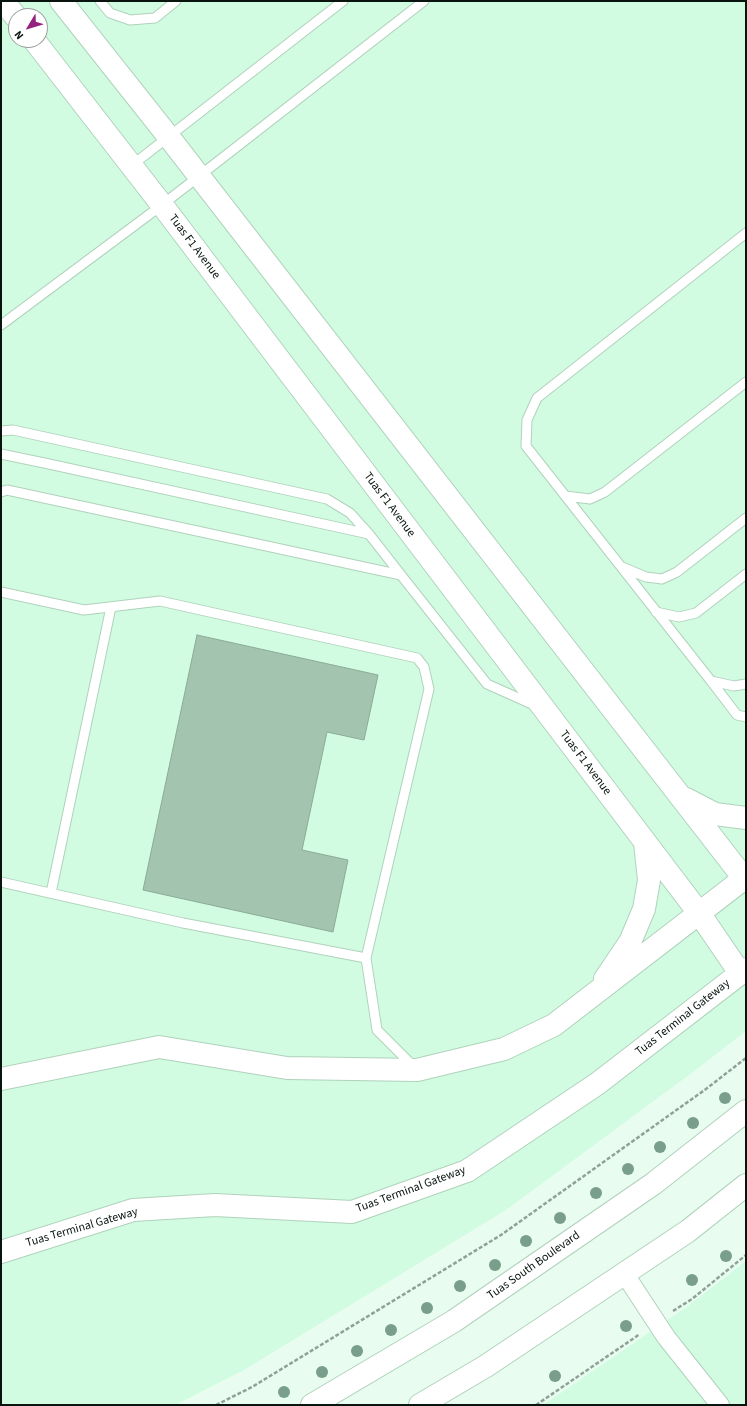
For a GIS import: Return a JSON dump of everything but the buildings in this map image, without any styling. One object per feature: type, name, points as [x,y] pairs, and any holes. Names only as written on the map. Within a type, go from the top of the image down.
[{"type":"street","points":[[1,1079],[159,1048],[287,1068],[417,1070],[504,1049],[554,1025],[745,879],[168,136],[61,1]]},
{"type":"street","name":"Tuas F1 Avenue","points":[[40,48],[162,205],[743,971]]},
{"type":"street","points":[[678,794],[715,814],[746,818]]},
{"type":"street","points":[[596,993],[630,942],[644,909],[649,880],[645,843]]},
{"type":"street","name":"Tuas Terminal Gateway","points":[[1,1252],[132,1210],[215,1205],[352,1212],[467,1171],[597,1084],[743,971]]},
{"type":"street","name":"Tuas South Boulevard","points":[[312,1405],[454,1321],[653,1184],[746,1111]]},
{"type":"street","points":[[420,1405],[486,1366],[688,1231],[746,1185]]},
{"type":"street","points":[[624,1273],[666,1337],[720,1405]]},
{"type":"lane","points":[[100,1],[110,13],[130,20],[155,18],[176,1]]},
{"type":"lane","points":[[131,166],[342,1]]},
{"type":"lane","points":[[1,325],[199,177],[424,1]]},
{"type":"lane","points":[[746,233],[537,398],[528,420],[526,446],[737,715],[746,718]]},
{"type":"lane","points":[[566,496],[590,499],[605,492],[746,382]]},
{"type":"lane","points":[[1,431],[13,430],[327,499],[350,513],[369,534],[487,684],[545,710]]},
{"type":"lane","points":[[1,454],[369,534]]},
{"type":"lane","points":[[1,492],[7,490],[401,575]]},
{"type":"lane","points":[[621,566],[646,577],[662,579],[677,572],[746,518]]},
{"type":"lane","points":[[656,612],[679,617],[696,613],[746,574]]},
{"type":"lane","points":[[3,591],[84,610],[160,601],[417,658],[424,667],[429,689],[366,958],[376,1030],[417,1070]]},
{"type":"lane","points":[[51,893],[111,607]]},
{"type":"lane","points":[[711,681],[734,686],[746,684]]},
{"type":"lane","points":[[1,882],[183,924],[366,958]]},
{"type":"path","points":[[216,1405],[252,1387],[501,1235],[706,1089],[746,1058]]},
{"type":"shaded area","points":[[1,1],[746,1],[746,1031],[506,1210],[244,1370],[175,1405],[1,1405]]},
{"type":"shaded area","points":[[746,1261],[746,1405],[543,1405],[688,1306]]}]
